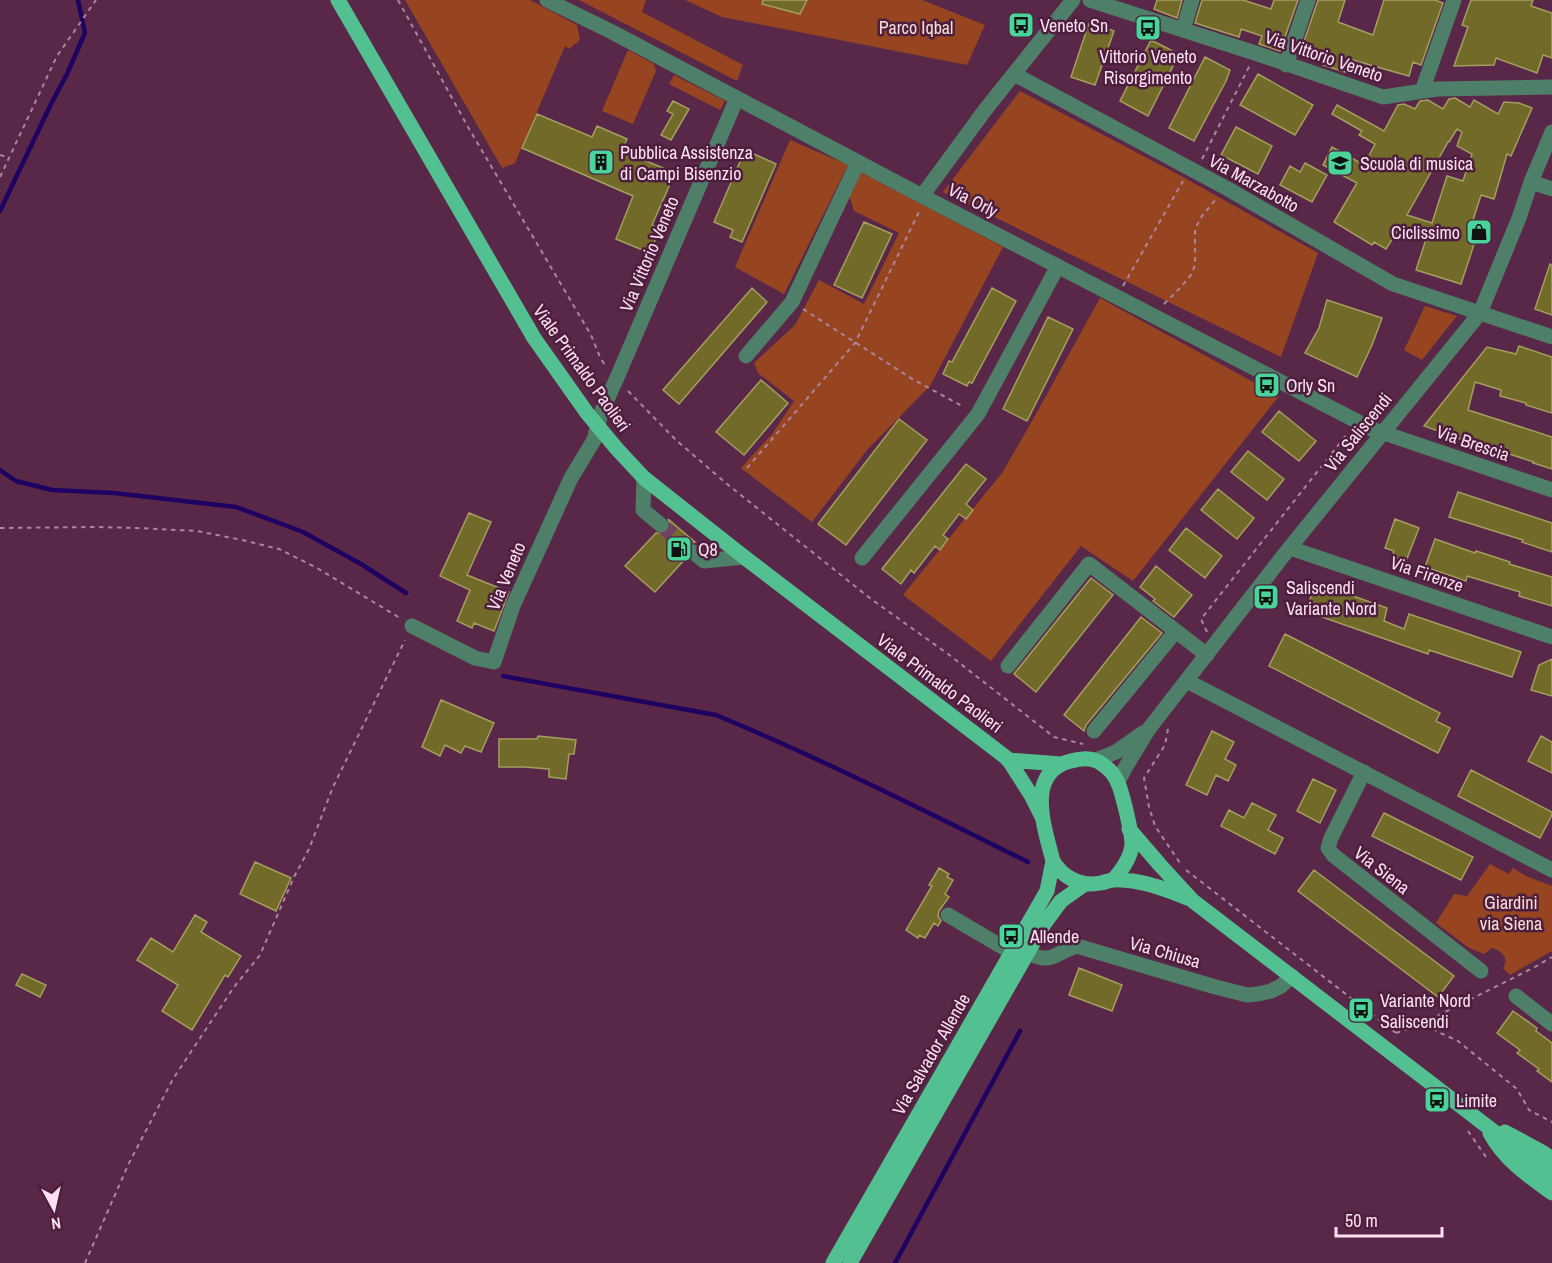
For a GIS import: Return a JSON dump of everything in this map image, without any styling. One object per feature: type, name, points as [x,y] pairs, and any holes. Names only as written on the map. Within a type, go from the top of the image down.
[{"type":"main road","name":"Viale Primaldo Paolieri","points":[[338,0],[534,338],[598,427],[644,478],[1008,760],[1031,795],[1042,817]]},
{"type":"main road","name":"Viale Primaldo Paolieri","points":[[1008,760],[1061,764],[1074,760],[1095,760]]},
{"type":"main road","points":[[1095,760],[1110,771],[1118,782],[1132,844],[1123,868],[1113,880]]},
{"type":"main road","name":"Viale Primaldo Paolieri","points":[[1053,861],[1042,817],[1042,790],[1049,775],[1061,764]]},
{"type":"main road","points":[[1129,829],[1193,901],[1552,1176]]},
{"type":"main road","points":[[1053,861],[1076,882],[1085,884],[1113,880],[1157,886],[1193,901]]},
{"type":"main road","name":"Via Salvador Allende","points":[[850,1263],[1019,953],[1047,891],[1053,861]]},
{"type":"main road","name":"Via Salvador Allende","points":[[833,1263],[1019,953],[1061,901],[1085,884]]},
{"type":"main road","points":[[1486,1125],[1516,1137],[1552,1159]]},
{"type":"main road","points":[[1486,1125],[1496,1144],[1510,1160],[1552,1193]]},
{"type":"street","name":"Via Orly","points":[[547,0],[921,196],[1382,433]]},
{"type":"street","points":[[921,196],[985,110],[1073,0]]},
{"type":"street","name":"Via Vittorio Veneto","points":[[1090,0],[1383,98],[1422,91],[1552,87]]},
{"type":"street","points":[[1183,30],[1192,0]]},
{"type":"street","points":[[1286,64],[1308,0]]},
{"type":"street","points":[[1422,91],[1454,0]]},
{"type":"street","name":"Via Marzabotto","points":[[1014,74],[1192,172],[1228,189],[1393,284],[1552,336]]},
{"type":"street","name":"Via Vittorio Veneto","points":[[598,427],[601,413],[737,98]]},
{"type":"street","name":"Via Saliscendi","points":[[1118,782],[1148,730],[1187,681],[1201,651],[1290,548],[1480,313],[1552,132]]},
{"type":"street","points":[[746,356],[792,302],[858,162]]},
{"type":"street","points":[[1531,182],[1552,189]]},
{"type":"street","points":[[862,558],[978,414],[1058,266]]},
{"type":"street","name":"Via Veneto","points":[[412,626],[475,658],[494,662],[513,606],[572,478],[594,440],[598,427]]},
{"type":"street","name":"Via Brescia","points":[[1382,433],[1552,490]]},
{"type":"street","points":[[644,478],[643,510],[661,525]]},
{"type":"street","name":"Via Firenze","points":[[1290,548],[1552,637]]},
{"type":"street","points":[[693,552],[704,561],[744,557]]},
{"type":"street","points":[[1008,666],[1089,564],[1201,651]]},
{"type":"street","points":[[1091,738],[1176,631]]},
{"type":"street","points":[[1187,681],[1552,870]]},
{"type":"street","name":"Via Saliscendi","points":[[1095,760],[1116,752],[1148,730]]},
{"type":"street","name":"Via Siena","points":[[1364,772],[1328,848],[1340,862],[1480,971]]},
{"type":"street","points":[[948,915],[1019,953]]},
{"type":"street","name":"Via Chiusa","points":[[1019,953],[1048,959],[1077,946],[1247,995],[1281,987],[1292,976]]},
{"type":"street","points":[[1516,996],[1552,1024]]},
{"type":"path","points":[[0,177],[57,56],[96,0]]},
{"type":"path","points":[[398,0],[468,127],[591,335],[609,374],[684,447],[727,484],[871,599],[948,654],[1054,737],[1091,738]]},
{"type":"path","points":[[1117,296],[1180,184],[1201,163],[1251,63]]},
{"type":"path","points":[[0,155],[10,158]]},
{"type":"path","points":[[1161,307],[1191,275],[1195,265],[1195,229],[1214,201],[1228,189]]},
{"type":"path","points":[[747,468],[855,343],[922,205],[921,196]]},
{"type":"path","points":[[792,302],[914,380],[978,414]]},
{"type":"path","points":[[1201,651],[1207,633],[1201,619],[1356,421]]},
{"type":"path","points":[[0,528],[96,526],[137,528],[197,531],[242,540],[279,549],[317,568],[412,626],[333,787],[309,849],[294,877],[260,955],[234,987],[173,1079],[129,1163],[85,1263]]},
{"type":"path","points":[[1396,1034],[1429,1020],[1552,957]]},
{"type":"path","points":[[1429,1020],[1436,1031],[1458,1041],[1517,1089],[1529,1110],[1552,1122]]},
{"type":"green space","points":[[405,0],[530,0],[577,25],[580,40],[569,49],[565,46],[515,163],[502,168]]},
{"type":"green space","points":[[579,0],[646,0],[642,12],[743,65],[737,81]]},
{"type":"green space","name":"Parco Iqbal","points":[[685,0],[922,0],[985,25],[967,65],[722,17]]},
{"type":"green space","points":[[628,50],[654,64],[656,71],[633,124],[602,111]]},
{"type":"green space","points":[[674,75],[725,101],[720,110],[669,84]]},
{"type":"green space","points":[[1020,91],[1183,177],[1318,253],[1281,357],[943,192]]},
{"type":"green space","points":[[790,140],[848,165],[784,294],[735,267]]},
{"type":"green space","points":[[860,172],[1003,247],[930,386],[867,450],[812,522],[741,468],[772,434],[794,401],[758,373],[754,363],[795,325],[819,280],[864,304],[899,233],[854,211],[849,195]]},
{"type":"green space","points":[[1100,298],[1279,396],[1133,581],[1081,546],[991,661],[903,595],[1002,473]]},
{"type":"green space","points":[[1425,306],[1457,316],[1422,360],[1404,350]]},
{"type":"green space","name":"Giardini via Siena","points":[[1490,864],[1509,874],[1513,868],[1526,876],[1552,886],[1552,951],[1510,975],[1503,968],[1506,961],[1504,955],[1492,948],[1484,954],[1469,948],[1436,923],[1454,894],[1467,896]]},
{"type":"building","points":[[763,0],[807,0],[800,14],[762,4]]},
{"type":"building","points":[[1157,0],[1182,0],[1177,18],[1154,9]]},
{"type":"building","points":[[1202,0],[1243,0],[1271,9],[1274,0],[1298,0],[1280,51],[1259,44],[1262,36],[1241,29],[1239,37],[1195,23]]},
{"type":"building","points":[[1318,0],[1345,0],[1338,22],[1373,35],[1384,0],[1435,0],[1443,3],[1421,65],[1413,62],[1409,76],[1349,59],[1345,72],[1323,65],[1325,61],[1300,53]]},
{"type":"building","points":[[1471,0],[1533,0],[1531,6],[1552,13],[1552,58],[1543,55],[1537,73],[1496,58],[1494,65],[1454,66],[1468,27],[1462,25]]},
{"type":"building","points":[[1089,23],[1114,31],[1095,85],[1071,77]]},
{"type":"building","points":[[1151,40],[1179,54],[1148,116],[1120,101]]},
{"type":"building","points":[[1205,57],[1230,70],[1194,141],[1169,128]]},
{"type":"building","points":[[1258,74],[1313,105],[1295,135],[1240,105]]},
{"type":"building","points":[[1455,98],[1470,107],[1474,100],[1498,114],[1504,102],[1519,103],[1532,108],[1511,156],[1507,154],[1494,199],[1481,195],[1473,220],[1481,223],[1461,284],[1416,270],[1427,236],[1400,227],[1386,249],[1374,242],[1372,245],[1334,222],[1357,183],[1323,165],[1332,147],[1364,165],[1375,144],[1359,135],[1362,131],[1332,114],[1337,105],[1384,131],[1398,105],[1404,104],[1415,109],[1420,101],[1428,100],[1443,109],[1449,99]],"holes":[[[1457,129],[1462,132],[1457,146],[1472,154],[1463,181],[1447,176],[1432,223],[1407,215],[1448,142]]]},
{"type":"building","points":[[673,101],[689,109],[671,140],[661,135],[673,114],[667,111]]},
{"type":"building","name":"Pubblica Assistenza di Campi Bisenzio","points":[[537,114],[592,137],[597,126],[627,139],[622,151],[675,173],[652,225],[660,228],[650,253],[616,239],[633,196],[522,148]]},
{"type":"building","points":[[1236,127],[1272,146],[1258,174],[1221,155]]},
{"type":"building","points":[[745,150],[776,164],[742,242],[730,237],[733,230],[714,222]]},
{"type":"building","points":[[1305,163],[1327,175],[1312,202],[1280,185],[1290,166],[1300,172]]},
{"type":"building","points":[[864,222],[892,234],[862,298],[834,285]]},
{"type":"building","points":[[1550,264],[1552,265],[1552,315],[1535,309]]},
{"type":"building","points":[[752,288],[767,302],[679,404],[663,390]]},
{"type":"building","points":[[992,288],[1016,301],[972,383],[969,382],[967,386],[943,374],[949,361],[952,362]]},
{"type":"building","points":[[1327,300],[1382,318],[1357,377],[1305,353],[1319,328]]},
{"type":"building","points":[[1048,317],[1073,329],[1027,421],[1003,409]]},
{"type":"building","points":[[1519,346],[1552,357],[1552,413],[1500,396],[1501,390],[1475,382],[1468,410],[1552,437],[1552,469],[1424,426],[1487,347],[1516,354]]},
{"type":"building","points":[[761,380],[788,403],[744,455],[716,432]]},
{"type":"building","points":[[1279,411],[1316,441],[1299,461],[1262,432]]},
{"type":"building","points":[[899,419],[927,440],[846,545],[818,524]]},
{"type":"building","points":[[1248,451],[1284,479],[1267,500],[1231,472]]},
{"type":"building","points":[[966,464],[986,479],[966,504],[973,510],[966,519],[959,514],[943,535],[948,539],[940,550],[935,546],[914,573],[911,570],[901,584],[882,569]]},
{"type":"building","points":[[1218,489],[1254,518],[1237,539],[1201,510]]},
{"type":"building","points":[[1458,492],[1552,523],[1552,552],[1522,542],[1523,540],[1449,517]]},
{"type":"building","points":[[469,513],[491,522],[467,575],[509,592],[494,631],[474,623],[472,628],[457,621],[470,590],[440,576]]},
{"type":"building","points":[[668,519],[695,542],[685,546],[683,551],[686,558],[655,592],[625,566],[656,533],[668,532],[671,526]]},
{"type":"building","points":[[1395,519],[1419,528],[1406,561],[1392,557],[1394,551],[1385,548]]},
{"type":"building","points":[[1186,528],[1222,556],[1205,578],[1169,550]]},
{"type":"building","points":[[1435,539],[1552,577],[1552,606],[1519,596],[1520,592],[1467,576],[1466,581],[1425,567]]},
{"type":"building","points":[[1156,566],[1192,595],[1174,617],[1153,601],[1155,599],[1140,587]]},
{"type":"building","points":[[1091,578],[1113,595],[1036,692],[1014,674]]},
{"type":"building","points":[[1322,585],[1387,608],[1384,621],[1404,629],[1409,614],[1521,652],[1512,677],[1429,650],[1428,654],[1319,616],[1307,609],[1312,593],[1319,595]]},
{"type":"building","points":[[1141,617],[1162,633],[1086,725],[1084,731],[1064,715]]},
{"type":"building","points":[[1285,634],[1440,713],[1436,721],[1450,728],[1438,753],[1269,666]]},
{"type":"building","points":[[1552,659],[1552,696],[1531,690],[1539,665]]},
{"type":"building","points":[[441,700],[494,723],[481,752],[465,746],[461,753],[445,745],[440,756],[422,747]]},
{"type":"building","points":[[1212,731],[1234,742],[1225,759],[1236,765],[1228,781],[1216,775],[1207,795],[1186,785]]},
{"type":"building","points":[[538,736],[576,740],[574,754],[569,754],[566,779],[549,777],[549,769],[499,767],[499,739],[537,739]]},
{"type":"building","points":[[1541,736],[1552,742],[1552,773],[1528,761]]},
{"type":"building","points":[[1471,770],[1552,812],[1540,838],[1458,796]]},
{"type":"building","points":[[1313,779],[1336,790],[1320,823],[1297,811]]},
{"type":"building","points":[[1252,803],[1276,815],[1268,830],[1283,838],[1275,854],[1221,826],[1229,810],[1244,818]]},
{"type":"building","points":[[1384,813],[1473,857],[1461,880],[1372,836]]},
{"type":"building","points":[[255,862],[291,878],[276,911],[240,894]]},
{"type":"building","points":[[939,868],[949,874],[947,877],[953,880],[945,894],[949,897],[939,911],[938,916],[941,921],[938,926],[934,923],[925,938],[919,935],[918,938],[906,930],[932,886],[929,885]]},
{"type":"building","points":[[1314,870],[1454,976],[1438,997],[1298,891]]},
{"type":"building","points":[[195,915],[207,922],[201,932],[241,956],[228,977],[225,975],[192,1030],[162,1011],[178,985],[137,960],[151,938],[173,952]]},
{"type":"building","points":[[1079,968],[1122,985],[1112,1011],[1069,995]]},
{"type":"building","points":[[22,974],[46,985],[40,997],[16,985]]},
{"type":"building","points":[[1513,1011],[1537,1028],[1536,1031],[1552,1043],[1552,1082],[1517,1053],[1520,1050],[1497,1033]]},
{"type":"waterway","points":[[0,211],[85,33],[78,0]]},
{"type":"waterway","points":[[0,470],[16,481],[52,490],[114,493],[236,507],[303,532],[361,564],[406,593]]},
{"type":"waterway","points":[[503,676],[716,715],[834,767],[1028,862]]},
{"type":"waterway","points":[[895,1263],[1020,1031]]},
{"type":"tunnel","points":[[661,525],[693,552]]},
{"type":"place","name":"Veneto Sn","points":[[1021,25]]},
{"type":"place","name":"Vittorio Veneto Risorgimento","points":[[1148,28]]},
{"type":"place","name":"Pubblica Assistenza di Campi Bisenzio","points":[[601,162]]},
{"type":"place","name":"Scuola di musica","points":[[1340,163]]},
{"type":"place","name":"Ciclissimo","points":[[1479,232]]},
{"type":"place","name":"Orly Sn","points":[[1267,385]]},
{"type":"place","name":"Q8","points":[[679,549]]},
{"type":"place","name":"Saliscendi Variante Nord","points":[[1266,597]]},
{"type":"place","name":"Allende","points":[[1011,936]]},
{"type":"place","name":"Variante Nord Saliscendi","points":[[1361,1010]]},
{"type":"place","name":"Limite","points":[[1437,1100]]}]
